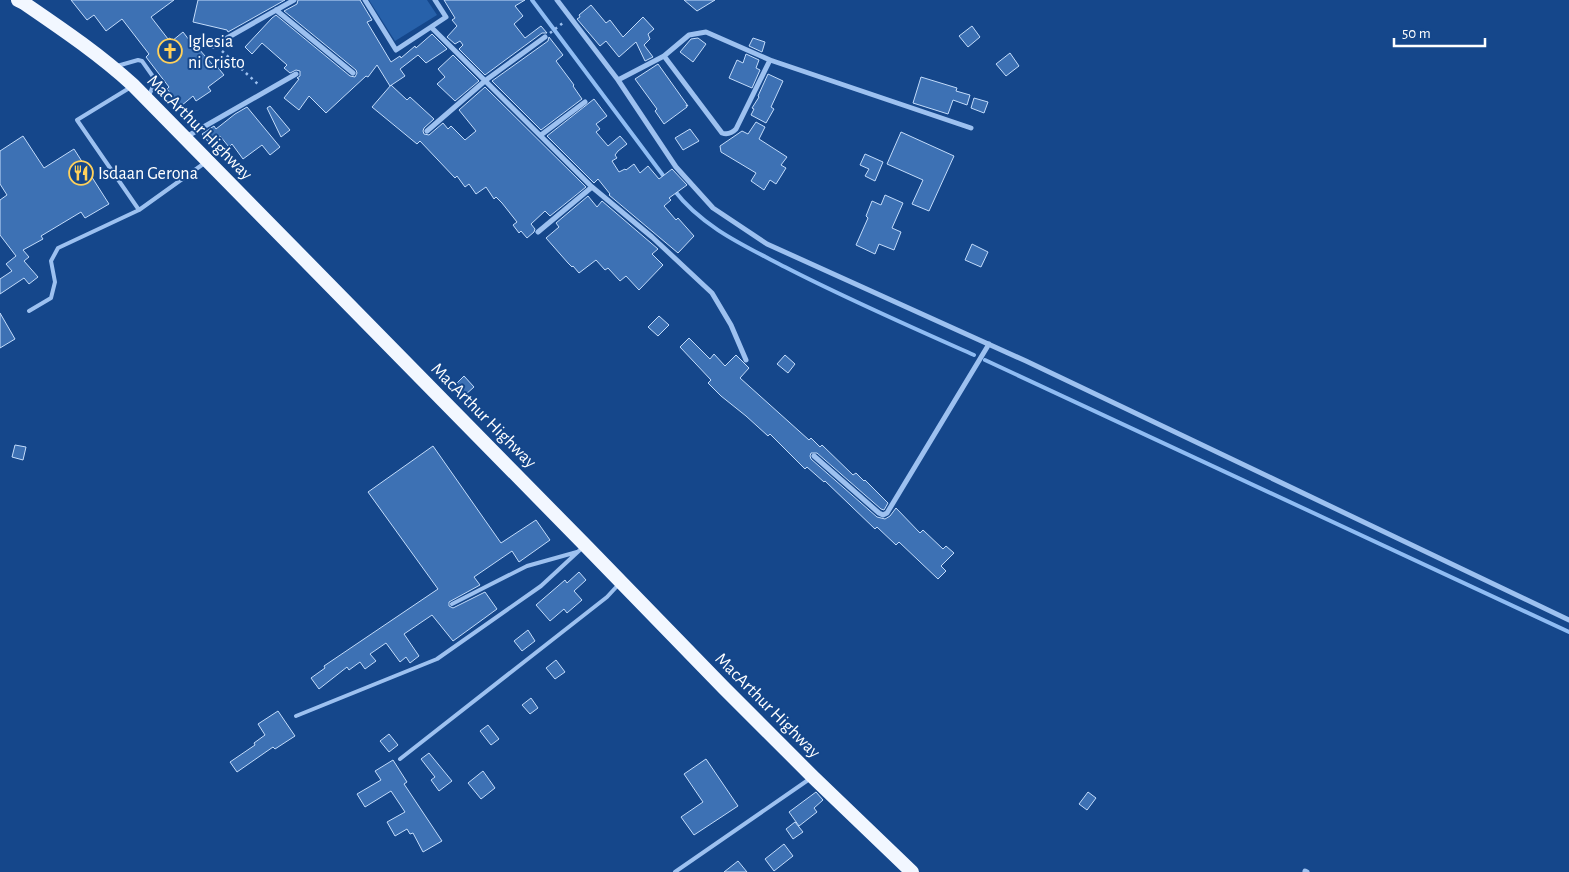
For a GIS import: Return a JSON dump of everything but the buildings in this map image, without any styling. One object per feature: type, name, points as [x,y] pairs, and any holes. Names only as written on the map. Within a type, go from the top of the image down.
[{"type":"highway","name":"MacArthur Highway","points":[[18,0],[78,39],[133,85],[582,548],[621,582],[813,777],[912,872]]},
{"type":"street","points":[[214,46],[294,0]]},
{"type":"street","points":[[365,0],[396,50],[446,17],[435,0]]},
{"type":"street","points":[[557,0],[618,80],[676,167],[713,208],[767,244],[989,344],[1569,620]]},
{"type":"street","points":[[276,10],[353,74]]},
{"type":"street","points":[[431,26],[592,186],[652,237],[712,293],[731,325],[746,360]]},
{"type":"street","points":[[618,80],[664,56],[689,35],[706,32],[770,60],[971,128]]},
{"type":"street","points":[[427,131],[486,80],[545,37]]},
{"type":"street","points":[[664,56],[722,133],[726,134],[731,134],[736,129],[770,60]]},
{"type":"street","points":[[185,138],[296,74]]},
{"type":"street","points":[[541,135],[584,102]]},
{"type":"street","points":[[538,232],[592,186]]},
{"type":"street","points":[[814,456],[879,513],[883,515],[887,513],[989,344]]},
{"type":"lane","points":[[113,67],[135,60],[142,61],[154,78],[148,100]]},
{"type":"lane","points":[[133,85],[77,120],[139,210]]},
{"type":"lane","points":[[29,311],[51,298],[55,282],[52,261],[58,248],[139,210],[207,161]]},
{"type":"lane","points":[[452,604],[528,566],[582,548]]},
{"type":"lane","points":[[296,716],[436,659],[541,586],[582,548]]},
{"type":"lane","points":[[400,759],[607,597],[621,582]]},
{"type":"lane","points":[[675,872],[813,777]]},
{"type":"path","points":[[545,37],[570,18]]},
{"type":"path","points":[[214,46],[266,91]]},
{"type":"shaded area","points":[[369,0],[427,0],[437,15],[395,41]]},
{"type":"waterway","points":[[532,0],[665,178]]},
{"type":"waterway","points":[[674,190],[698,215],[740,243],[832,290],[974,355]]},
{"type":"waterway","points":[[985,360],[1569,632]]},
{"type":"place","name":"Iglesia ni Cristo","points":[[170,51]]},
{"type":"place","name":"Isdaan Gerona","points":[[81,173]]}]
